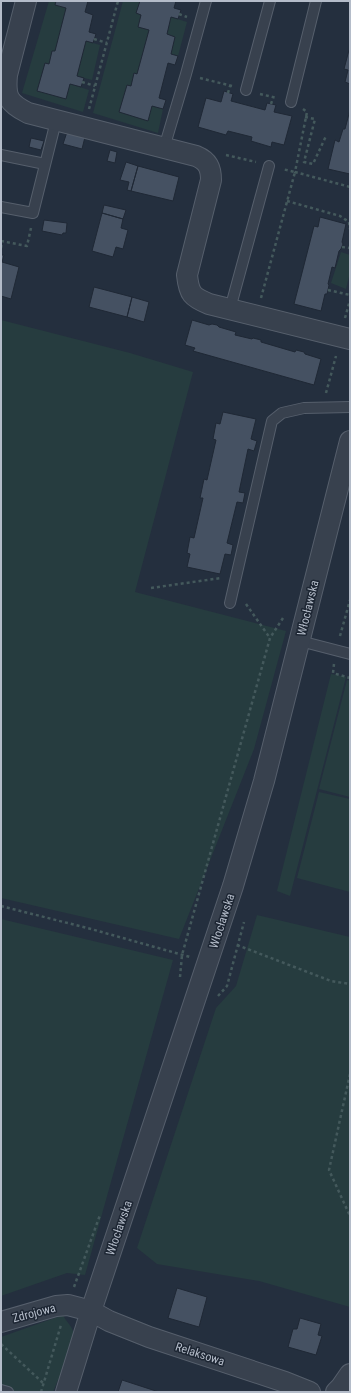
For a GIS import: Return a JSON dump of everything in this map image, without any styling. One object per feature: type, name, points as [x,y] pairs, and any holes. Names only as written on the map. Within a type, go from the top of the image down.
[{"type":"street","points":[[26,1],[6,82],[9,100],[13,105],[28,113],[196,156],[202,159],[211,169],[211,180],[187,275],[191,294],[197,299],[344,346]]},
{"type":"street","name":"Włocławska","points":[[66,1392],[91,1311],[233,886],[264,781],[350,441]]},
{"type":"street","name":"Zdrojowa","points":[[1,1322],[56,1306],[68,1305],[91,1311]]},
{"type":"street","name":"Relaksowa","points":[[91,1311],[109,1321],[149,1337],[285,1382],[310,1392]]},
{"type":"street","points":[[336,1392],[350,1374]]},
{"type":"lane","points":[[164,148],[206,1]]},
{"type":"lane","points":[[246,90],[270,1]]},
{"type":"lane","points":[[291,102],[316,1]]},
{"type":"lane","points":[[1,207],[33,213],[56,121]]},
{"type":"lane","points":[[1,155],[45,164]]},
{"type":"lane","points":[[230,309],[269,166]]},
{"type":"lane","points":[[230,603],[272,421],[282,413],[304,408],[350,407]]},
{"type":"lane","points":[[300,641],[350,654]]},
{"type":"lane","points":[[1,1390],[8,1392]]},
{"type":"path","points":[[84,128],[118,1]]},
{"type":"path","points":[[94,39],[107,43]]},
{"type":"path","points":[[186,74],[297,104],[307,112],[295,172],[350,187]]},
{"type":"path","points":[[82,82],[95,86]]},
{"type":"path","points":[[271,104],[273,98]]},
{"type":"path","points":[[305,117],[315,119],[304,162],[313,164],[326,136]]},
{"type":"path","points":[[287,201],[340,216],[349,222],[350,229]]},
{"type":"path","points":[[1,248],[2,241],[27,246],[33,213]]},
{"type":"path","points":[[342,247],[350,248]]},
{"type":"path","points":[[328,290],[350,295]]},
{"type":"path","points":[[322,407],[344,346]]},
{"type":"path","points":[[151,588],[236,577]]},
{"type":"path","points":[[233,587],[270,638]]},
{"type":"path","points":[[180,978],[182,955],[270,638],[287,612]]},
{"type":"path","points":[[1,906],[91,929],[208,962]]},
{"type":"path","points":[[216,938],[332,981],[350,984]]},
{"type":"path","points":[[350,1074],[329,1170],[350,1216]]},
{"type":"path","points":[[41,1392],[61,1326],[60,1322]]},
{"type":"path","points":[[1,1344],[43,1383]]},
{"type":"green space","points":[[49,1],[56,1],[66,8],[55,51],[52,51],[49,64],[45,63],[37,90],[66,98],[70,84],[89,90],[83,112],[22,93]]},
{"type":"green space","points":[[123,1],[140,1],[136,13],[141,15],[138,27],[149,30],[137,74],[134,73],[131,86],[127,85],[119,112],[148,121],[152,106],[163,109],[158,133],[93,113]]},
{"type":"green space","points":[[171,17],[187,22],[178,56],[171,54],[175,37],[167,34]]},
{"type":"green space","points":[[86,41],[100,45],[92,80],[77,76]]},
{"type":"green space","points":[[341,252],[350,255],[350,273],[346,289],[331,283]]},
{"type":"green space","points":[[1,320],[130,353],[193,372],[135,592],[286,631],[254,749],[179,939],[1,898]]},
{"type":"green space","points":[[331,674],[346,677],[290,896],[277,891]]},
{"type":"green space","points":[[347,680],[350,681],[350,797],[319,789]]},
{"type":"green space","points":[[319,792],[350,799],[350,892],[297,878]]},
{"type":"green space","points":[[257,915],[350,937],[350,1307],[259,1281],[157,1264],[137,1248],[216,1008],[236,986]]},
{"type":"green space","points":[[1,919],[173,960],[85,1275],[67,1273],[1,1296]]},
{"type":"green space","points":[[63,1315],[72,1328],[74,1334],[62,1381],[58,1380],[53,1392],[1,1392],[1,1337]]},
{"type":"building","points":[[56,1],[88,1],[85,12],[93,15],[89,32],[96,34],[93,43],[86,41],[77,76],[84,78],[81,87],[70,84],[66,99],[37,91],[45,63],[49,64],[52,51],[55,51],[66,8],[55,5]]},
{"type":"building","points":[[140,1],[176,1],[174,8],[181,10],[178,19],[171,17],[167,34],[175,37],[171,54],[178,56],[175,65],[168,63],[159,98],[166,100],[163,109],[152,106],[148,121],[119,112],[127,85],[131,86],[134,73],[137,74],[149,30],[138,27],[141,15],[136,13]]},
{"type":"building","points":[[349,50],[350,84],[345,82],[348,70],[344,69]]},
{"type":"building","points":[[224,91],[233,94],[231,101],[265,110],[267,103],[276,105],[274,112],[292,116],[284,145],[272,142],[271,147],[251,141],[252,137],[228,131],[226,135],[198,127],[206,98],[221,102]]},
{"type":"building","points":[[350,110],[350,174],[328,169],[335,140],[339,142],[343,129],[345,129]]},
{"type":"building","points":[[67,132],[85,137],[82,149],[63,144]]},
{"type":"building","points":[[31,138],[44,141],[41,150],[29,147]]},
{"type":"building","points":[[110,150],[117,152],[115,163],[107,161]]},
{"type":"building","points":[[126,162],[138,166],[131,191],[127,190],[129,182],[120,180]]},
{"type":"building","points":[[138,166],[179,177],[173,201],[131,191]]},
{"type":"building","points":[[104,205],[126,210],[123,219],[102,213]]},
{"type":"building","points":[[102,213],[123,219],[121,228],[128,230],[123,249],[116,247],[113,257],[92,251]]},
{"type":"building","points":[[320,217],[346,224],[342,242],[343,244],[339,251],[335,268],[332,267],[327,294],[325,294],[321,311],[294,304],[314,226],[318,227]]},
{"type":"building","points":[[44,220],[67,223],[66,233],[63,233],[62,235],[42,231]]},
{"type":"building","points":[[1,255],[4,255],[2,262],[19,267],[11,299],[1,296]]},
{"type":"building","points":[[94,287],[132,297],[127,317],[89,307]]},
{"type":"building","points":[[132,297],[149,302],[144,322],[127,317]]},
{"type":"building","points":[[192,320],[209,325],[217,325],[236,332],[235,335],[261,340],[261,342],[295,352],[296,350],[304,352],[305,354],[321,359],[314,385],[193,351],[195,348],[185,345]]},
{"type":"building","points":[[223,412],[256,419],[251,439],[257,441],[254,451],[248,449],[239,492],[245,493],[243,503],[237,502],[227,543],[233,545],[231,555],[225,554],[220,574],[187,567],[190,554],[187,553],[190,537],[194,538],[203,498],[200,498],[204,479],[207,480],[216,440],[213,439],[216,423],[220,424]]},
{"type":"building","points":[[177,1288],[207,1297],[199,1327],[168,1318]]},
{"type":"building","points":[[300,1318],[321,1324],[318,1335],[322,1336],[316,1355],[288,1347],[293,1329],[297,1329]]},
{"type":"building","points":[[122,1380],[159,1392],[118,1392]]}]
